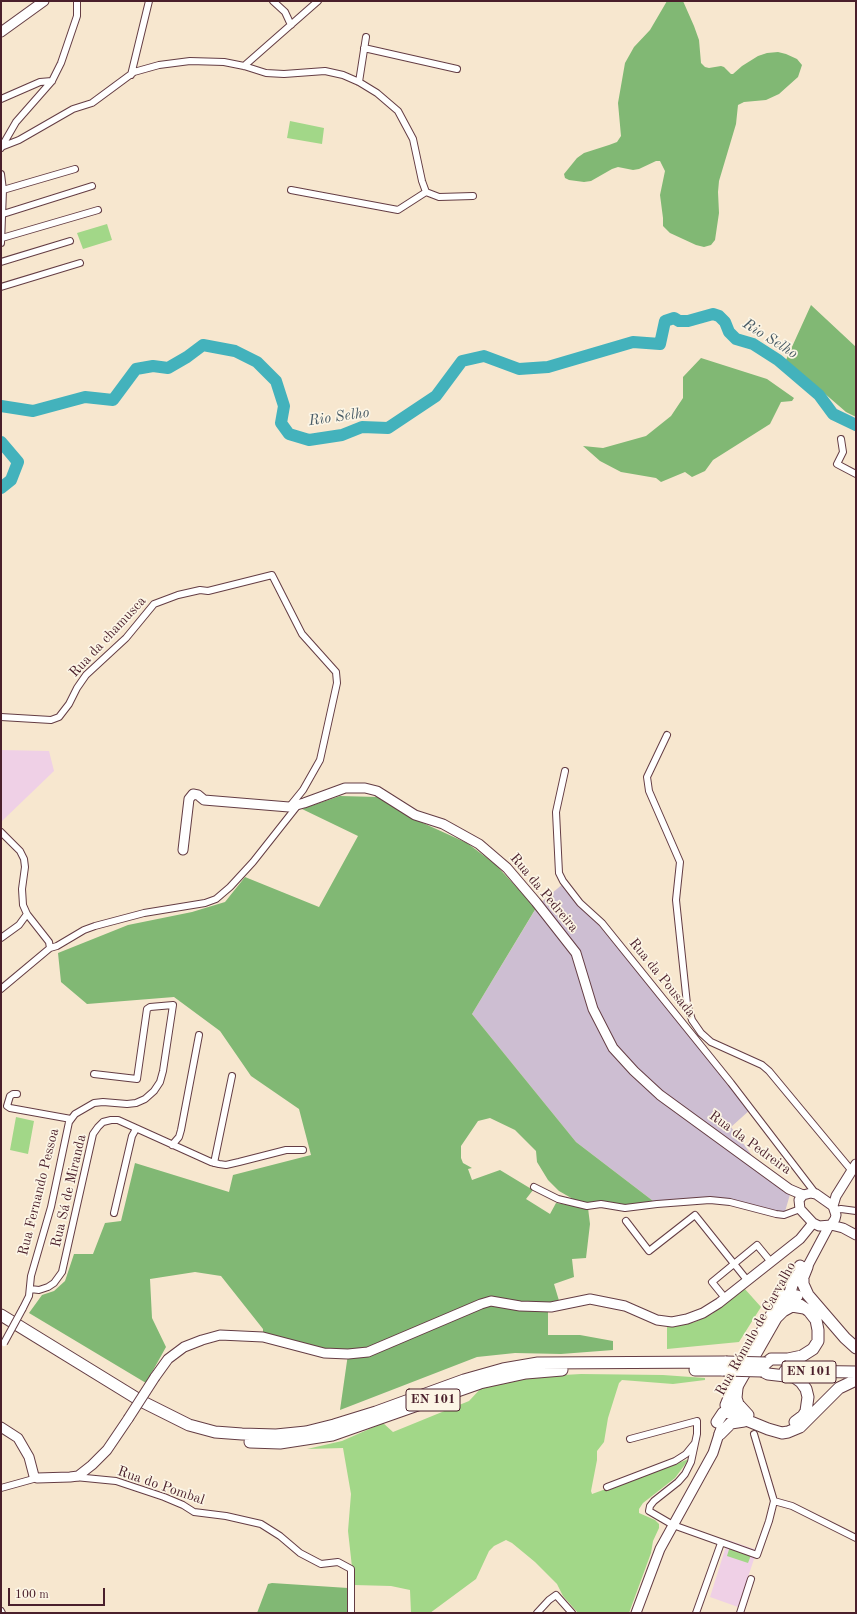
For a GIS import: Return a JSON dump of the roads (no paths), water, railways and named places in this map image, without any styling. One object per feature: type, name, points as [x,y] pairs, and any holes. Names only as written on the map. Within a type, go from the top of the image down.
[{"type":"highway","points":[[736,1376],[735,1383],[726,1405],[727,1411],[731,1415],[772,1424],[786,1425],[799,1420],[806,1411],[808,1397],[806,1389],[801,1382],[794,1377],[768,1374],[764,1367],[771,1359],[788,1359],[802,1356],[813,1350],[818,1341],[818,1325],[813,1315],[794,1301],[790,1295],[790,1290],[804,1266]]},
{"type":"highway","points":[[804,1266],[804,1288],[808,1295],[817,1307],[856,1348]]},
{"type":"highway","points":[[779,1299],[790,1295],[797,1296],[817,1307]]},
{"type":"highway","points":[[778,1316],[792,1306],[805,1308]]},
{"type":"highway","name":"EN 101","points":[[1,1314],[141,1401],[190,1425],[215,1432],[242,1434],[276,1435],[306,1432],[376,1412],[464,1380],[503,1369],[538,1363],[764,1367],[856,1372]]},
{"type":"highway","name":"EN 101","points":[[1,1322],[136,1407],[187,1430],[212,1438],[238,1441],[280,1443],[332,1435],[480,1383],[526,1373],[568,1370],[724,1366]]},
{"type":"highway","name":"EN 101","points":[[764,1367],[856,1365]]},
{"type":"highway","points":[[737,1388],[736,1398],[746,1418],[775,1432],[788,1432],[794,1430],[805,1422],[839,1388],[856,1380]]},
{"type":"highway","points":[[717,1422],[720,1416],[727,1411]]},
{"type":"highway","points":[[720,1434],[731,1423],[746,1418]]},
{"type":"street","points":[[1,32],[44,1]]},
{"type":"street","points":[[1,147],[16,122],[52,81],[61,63],[77,16],[77,1]]},
{"type":"street","points":[[131,75],[149,1]]},
{"type":"street","points":[[273,1],[285,12],[291,25]]},
{"type":"street","points":[[244,66],[318,1]]},
{"type":"street","points":[[359,82],[366,37]]},
{"type":"street","points":[[364,48],[456,69]]},
{"type":"street","points":[[1,147],[19,140],[73,110],[92,103],[134,72],[158,65],[190,61],[224,62],[266,73],[284,74],[325,71],[343,75],[359,82],[398,111],[412,139],[426,192],[439,198],[473,196]]},
{"type":"street","points":[[1,99],[40,82],[52,81]]},
{"type":"street","points":[[3,190],[75,169]]},
{"type":"street","points":[[1,174],[3,190],[2,241],[98,210]]},
{"type":"street","points":[[2,214],[92,186]]},
{"type":"street","points":[[291,190],[398,210],[426,192]]},
{"type":"street","points":[[1,262],[70,241]]},
{"type":"street","points":[[1,287],[80,263]]},
{"type":"street","points":[[841,439],[843,452],[837,464],[856,474]]},
{"type":"street","name":"Rua da chamusca","points":[[1,717],[51,720],[59,718],[86,675],[117,647],[154,604],[178,595],[200,590],[208,591],[272,575],[302,634],[336,672],[337,683],[320,760],[294,806]]},
{"type":"street","points":[[667,735],[647,777],[649,791],[680,862],[676,900],[687,1004],[692,1020],[701,1033],[711,1042],[762,1065],[769,1071],[854,1168],[836,1196],[828,1219]]},
{"type":"street","name":"Rua da Pousada","points":[[565,771],[556,812],[558,873],[580,903],[602,923],[731,1083],[819,1196]]},
{"type":"street","name":"Rua da Pedreira","points":[[183,850],[189,799],[193,794],[198,795],[204,800],[294,806],[345,788],[365,788],[377,791],[414,815],[443,824],[479,844],[507,868],[576,953],[593,1009],[613,1048],[634,1071],[660,1095],[802,1200]]},
{"type":"street","points":[[1,989],[50,948],[57,946],[84,930],[144,913],[205,903],[216,898],[230,887],[239,877],[294,806]]},
{"type":"street","points":[[1,832],[20,852],[24,859],[23,905],[27,914],[49,942],[50,948]]},
{"type":"street","points":[[1,938],[19,925],[27,914]]},
{"type":"street","name":"Rua Fernando Pessoa","points":[[3,1346],[29,1296],[31,1276],[55,1189],[65,1133],[71,1120],[79,1111],[94,1103],[136,1103],[145,1099],[154,1091],[160,1082],[163,1071],[172,1005],[150,1007],[147,1009],[137,1079],[94,1074]]},
{"type":"street","points":[[172,1145],[179,1137],[181,1130],[199,1035]]},
{"type":"street","points":[[214,1163],[232,1076]]},
{"type":"street","points":[[17,1094],[10,1096],[7,1106],[10,1108],[71,1120]]},
{"type":"street","name":"Rua Sá de Miranda","points":[[30,1289],[39,1290],[48,1287],[54,1283],[62,1272],[94,1134],[103,1122],[118,1120],[214,1163],[226,1164],[286,1150],[303,1150]]},
{"type":"street","points":[[114,1213],[132,1136],[136,1128]]},
{"type":"street","points":[[534,1187],[558,1199],[587,1206],[601,1204],[625,1208],[710,1200],[730,1202],[784,1215],[802,1200],[809,1189],[808,1182]]},
{"type":"street","points":[[802,1200],[819,1196],[836,1196]]},
{"type":"street","points":[[819,1196],[828,1219]]},
{"type":"street","points":[[802,1200],[828,1219],[856,1235]]},
{"type":"street","points":[[1,1488],[37,1478],[73,1477],[83,1473],[107,1450],[168,1359],[184,1348],[202,1340],[220,1335],[263,1337],[324,1353],[348,1354],[368,1352],[491,1301],[520,1306],[551,1307],[590,1299],[599,1300],[625,1306],[658,1320],[672,1322],[687,1319],[703,1313],[725,1298],[841,1209],[856,1211]]},
{"type":"street","points":[[626,1221],[649,1251],[695,1215],[747,1280]]},
{"type":"street","name":"Rua Rómulo de Carvalho","points":[[703,1468],[712,1445],[723,1401],[779,1299],[804,1266],[828,1219]]},
{"type":"street","points":[[725,1298],[712,1282],[757,1245],[771,1262]]},
{"type":"street","name":"Rua Rómulo de Carvalho","points":[[636,1613],[660,1549],[703,1468],[713,1453],[727,1411],[737,1388],[790,1295]]},
{"type":"street","points":[[630,1439],[697,1422],[696,1442],[691,1462],[685,1474],[678,1482],[654,1501],[650,1506],[649,1511],[673,1525],[757,1555],[769,1521],[774,1501],[754,1434]]},
{"type":"street","points":[[1,1427],[18,1438],[29,1457],[34,1476],[37,1478]]},
{"type":"street","points":[[607,1487],[675,1461],[686,1454],[696,1442]]},
{"type":"street","name":"Rua do Pombal","points":[[73,1477],[116,1481],[164,1496],[194,1512],[226,1516],[260,1524],[280,1536],[300,1553],[321,1564],[338,1562],[351,1569],[352,1613]]},
{"type":"street","points":[[774,1501],[792,1506],[856,1538]]},
{"type":"street","points":[[696,1613],[721,1543]]},
{"type":"street","points":[[740,1613],[751,1579]]},
{"type":"street","points":[[536,1613],[556,1595],[572,1613]]},
{"type":"waterway","name":"Rio Selho","points":[[1,406],[33,411],[85,397],[113,400],[136,369],[153,366],[168,368],[187,357],[203,345],[235,351],[257,362],[276,381],[284,406],[281,423],[289,434],[309,440],[342,435],[362,427],[388,428],[436,396],[462,361],[484,356],[519,369],[548,367],[633,342],[660,344],[665,321],[674,318],[679,321],[688,321],[713,314],[719,316],[725,322],[729,332],[736,339],[753,344],[778,360],[819,395],[833,414],[856,425]]},
{"type":"waterway","name":"Rio Selho","points":[[1,442],[18,462],[11,480],[1,488]]}]
